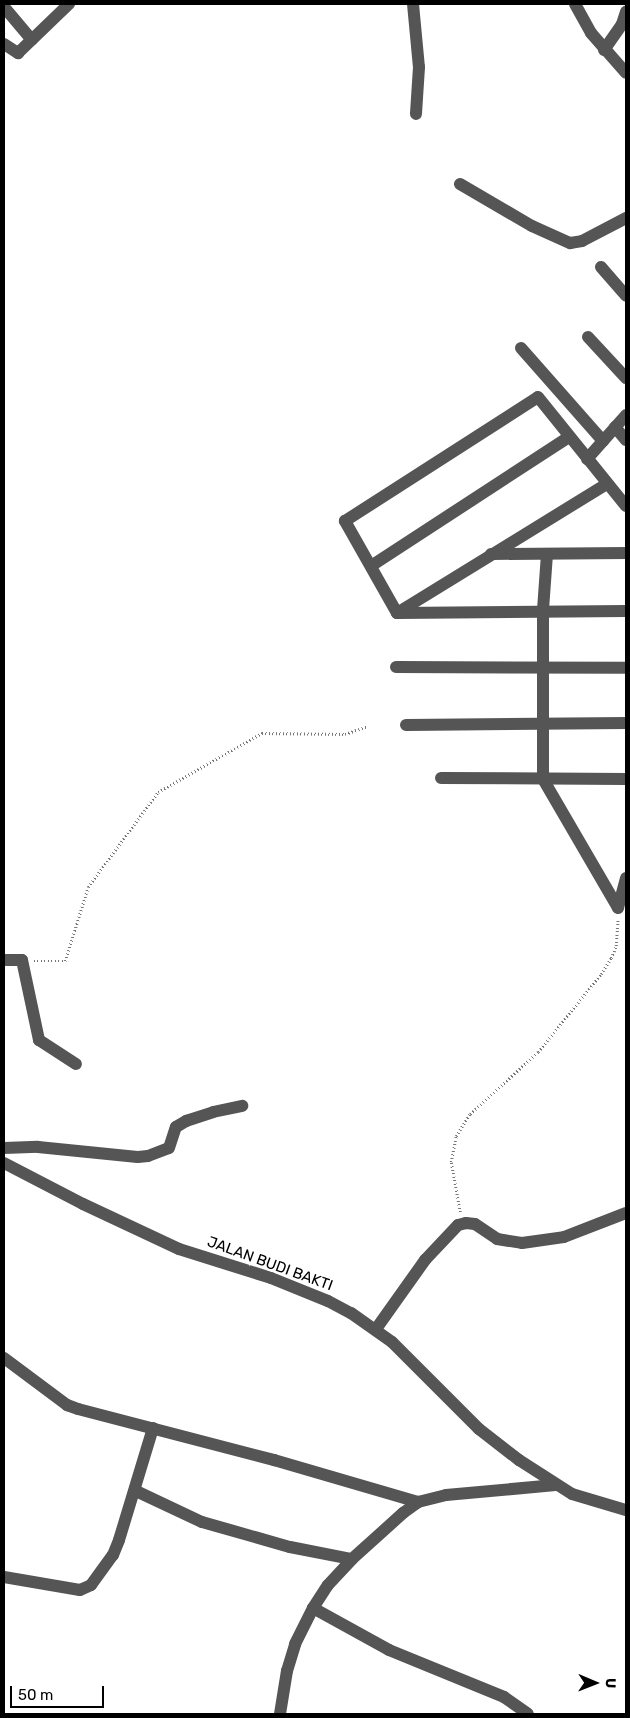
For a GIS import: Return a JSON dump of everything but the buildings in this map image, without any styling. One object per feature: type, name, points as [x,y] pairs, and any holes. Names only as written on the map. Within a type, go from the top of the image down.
[{"type":"street","points":[[4,44],[18,52],[68,4]]},
{"type":"street","points":[[412,4],[419,67],[416,114]]},
{"type":"street","points":[[575,4],[604,50],[626,73]]},
{"type":"street","points":[[4,7],[32,40]]},
{"type":"street","points":[[604,50],[622,24],[626,12]]},
{"type":"street","points":[[460,184],[532,226],[570,243],[582,241],[626,218]]},
{"type":"street","points":[[601,267],[626,296]]},
{"type":"street","points":[[588,337],[626,378]]},
{"type":"street","points":[[521,348],[603,441]]},
{"type":"street","points":[[397,612],[345,520],[538,397],[626,506]]},
{"type":"street","points":[[587,459],[626,415]]},
{"type":"street","points":[[615,427],[626,440]]},
{"type":"street","points":[[371,566],[569,437]]},
{"type":"street","points":[[397,612],[607,484]]},
{"type":"street","points":[[490,554],[626,553]]},
{"type":"street","points":[[547,554],[543,610],[543,779],[618,908]]},
{"type":"street","points":[[397,612],[626,611]]},
{"type":"street","points":[[396,667],[626,668]]},
{"type":"street","points":[[406,725],[626,723]]},
{"type":"street","points":[[441,778],[626,779]]},
{"type":"street","points":[[618,908],[626,878]]},
{"type":"street","points":[[4,960],[22,960],[39,1040],[76,1064]]},
{"type":"street","points":[[4,1148],[38,1147],[138,1157],[148,1156],[169,1148],[176,1127],[186,1121],[213,1112],[242,1106]]},
{"type":"street","name":"JALAN BUDI BAKTI","points":[[4,1163],[83,1204],[179,1249],[271,1278],[312,1294],[376,1329],[479,1429],[556,1486],[594,1502],[626,1510]]},
{"type":"street","points":[[376,1329],[425,1260],[449,1232],[463,1223],[474,1224],[497,1238],[522,1243],[564,1237],[626,1213]]},
{"type":"street","points":[[4,1358],[67,1405],[418,1502]]},
{"type":"street","points":[[4,1577],[80,1590],[91,1585],[112,1555],[136,1491],[153,1428]]},
{"type":"street","points":[[280,1714],[287,1671],[295,1644],[312,1608],[328,1586],[389,1524],[418,1502],[446,1495],[556,1486]]},
{"type":"street","points":[[136,1491],[211,1525],[290,1547],[352,1560]]},
{"type":"street","points":[[312,1608],[403,1656],[504,1697],[528,1714]]},
{"type":"path","points":[[22,960],[65,961],[88,886],[158,792],[262,733],[345,734],[368,726]]},
{"type":"path","points":[[463,1223],[451,1162],[456,1136],[470,1114],[538,1052],[600,974],[611,958],[616,946],[619,929],[618,908]]}]
